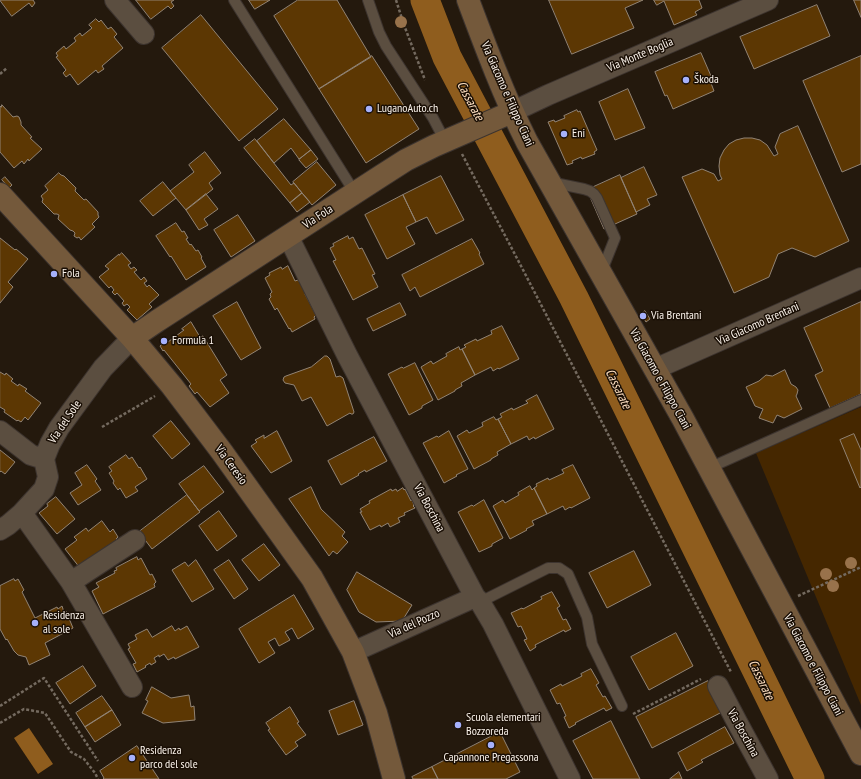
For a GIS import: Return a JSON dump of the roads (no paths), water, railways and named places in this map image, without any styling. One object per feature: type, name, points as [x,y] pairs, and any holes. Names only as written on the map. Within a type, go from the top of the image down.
[{"type":"main road","name":"Via Giacomo e Filippo Ciani","points":[[468,0],[492,66],[506,114],[527,142],[655,370],[709,468],[861,754]]},
{"type":"main road","name":"Via Fola","points":[[132,338],[406,160],[506,114]]},
{"type":"main road","name":"Via Ceresio","points":[[0,194],[132,338],[172,386],[222,452],[312,578],[353,652],[376,713],[394,779]]},
{"type":"street","points":[[115,0],[144,34]]},
{"type":"street","name":"Via Monte Boglia","points":[[506,114],[768,0]]},
{"type":"street","name":"Via Boschina","points":[[288,236],[348,355],[492,624],[570,779]]},
{"type":"street","name":"Via Giacomo Brentani","points":[[655,370],[861,278]]},
{"type":"street","name":"Via del Sole","points":[[44,459],[59,428],[104,368],[132,338]]},
{"type":"street","points":[[0,431],[31,454],[44,459],[48,477],[44,489],[22,512],[0,530]]},
{"type":"street","points":[[22,512],[71,582],[132,687]]},
{"type":"street","points":[[71,582],[135,540]]},
{"type":"street","name":"Via del Pozzo","points":[[353,652],[478,599]]},
{"type":"street","name":"Via Boschina","points":[[719,678],[737,722],[768,779]]},
{"type":"lane","points":[[234,0],[355,193]]},
{"type":"lane","points":[[368,0],[379,32],[386,46],[433,118],[451,138]]},
{"type":"lane","points":[[549,182],[590,191],[597,198],[615,238],[601,273]]},
{"type":"lane","points":[[709,468],[861,400]]},
{"type":"lane","points":[[478,599],[548,568],[559,568],[568,574],[587,617],[592,644],[622,706]]},
{"type":"waterway","name":"Cassarate","points":[[425,0],[447,57],[574,298],[810,779]]},
{"type":"place","name":"Škoda","points":[[686,80]]},
{"type":"place","name":"LuganoAuto.ch","points":[[369,109]]},
{"type":"place","name":"Eni","points":[[564,134]]},
{"type":"place","name":"Fola","points":[[54,274]]},
{"type":"place","name":"Via Brentani","points":[[643,316]]},
{"type":"place","name":"Formula 1","points":[[164,341]]},
{"type":"place","name":"Residenza al sole","points":[[35,623]]},
{"type":"place","name":"Scuola elementari Bozzoreda","points":[[458,725]]},
{"type":"place","name":"Capannone Pregassona","points":[[491,745]]},
{"type":"place","name":"Residenza parco del sole","points":[[132,758]]}]
